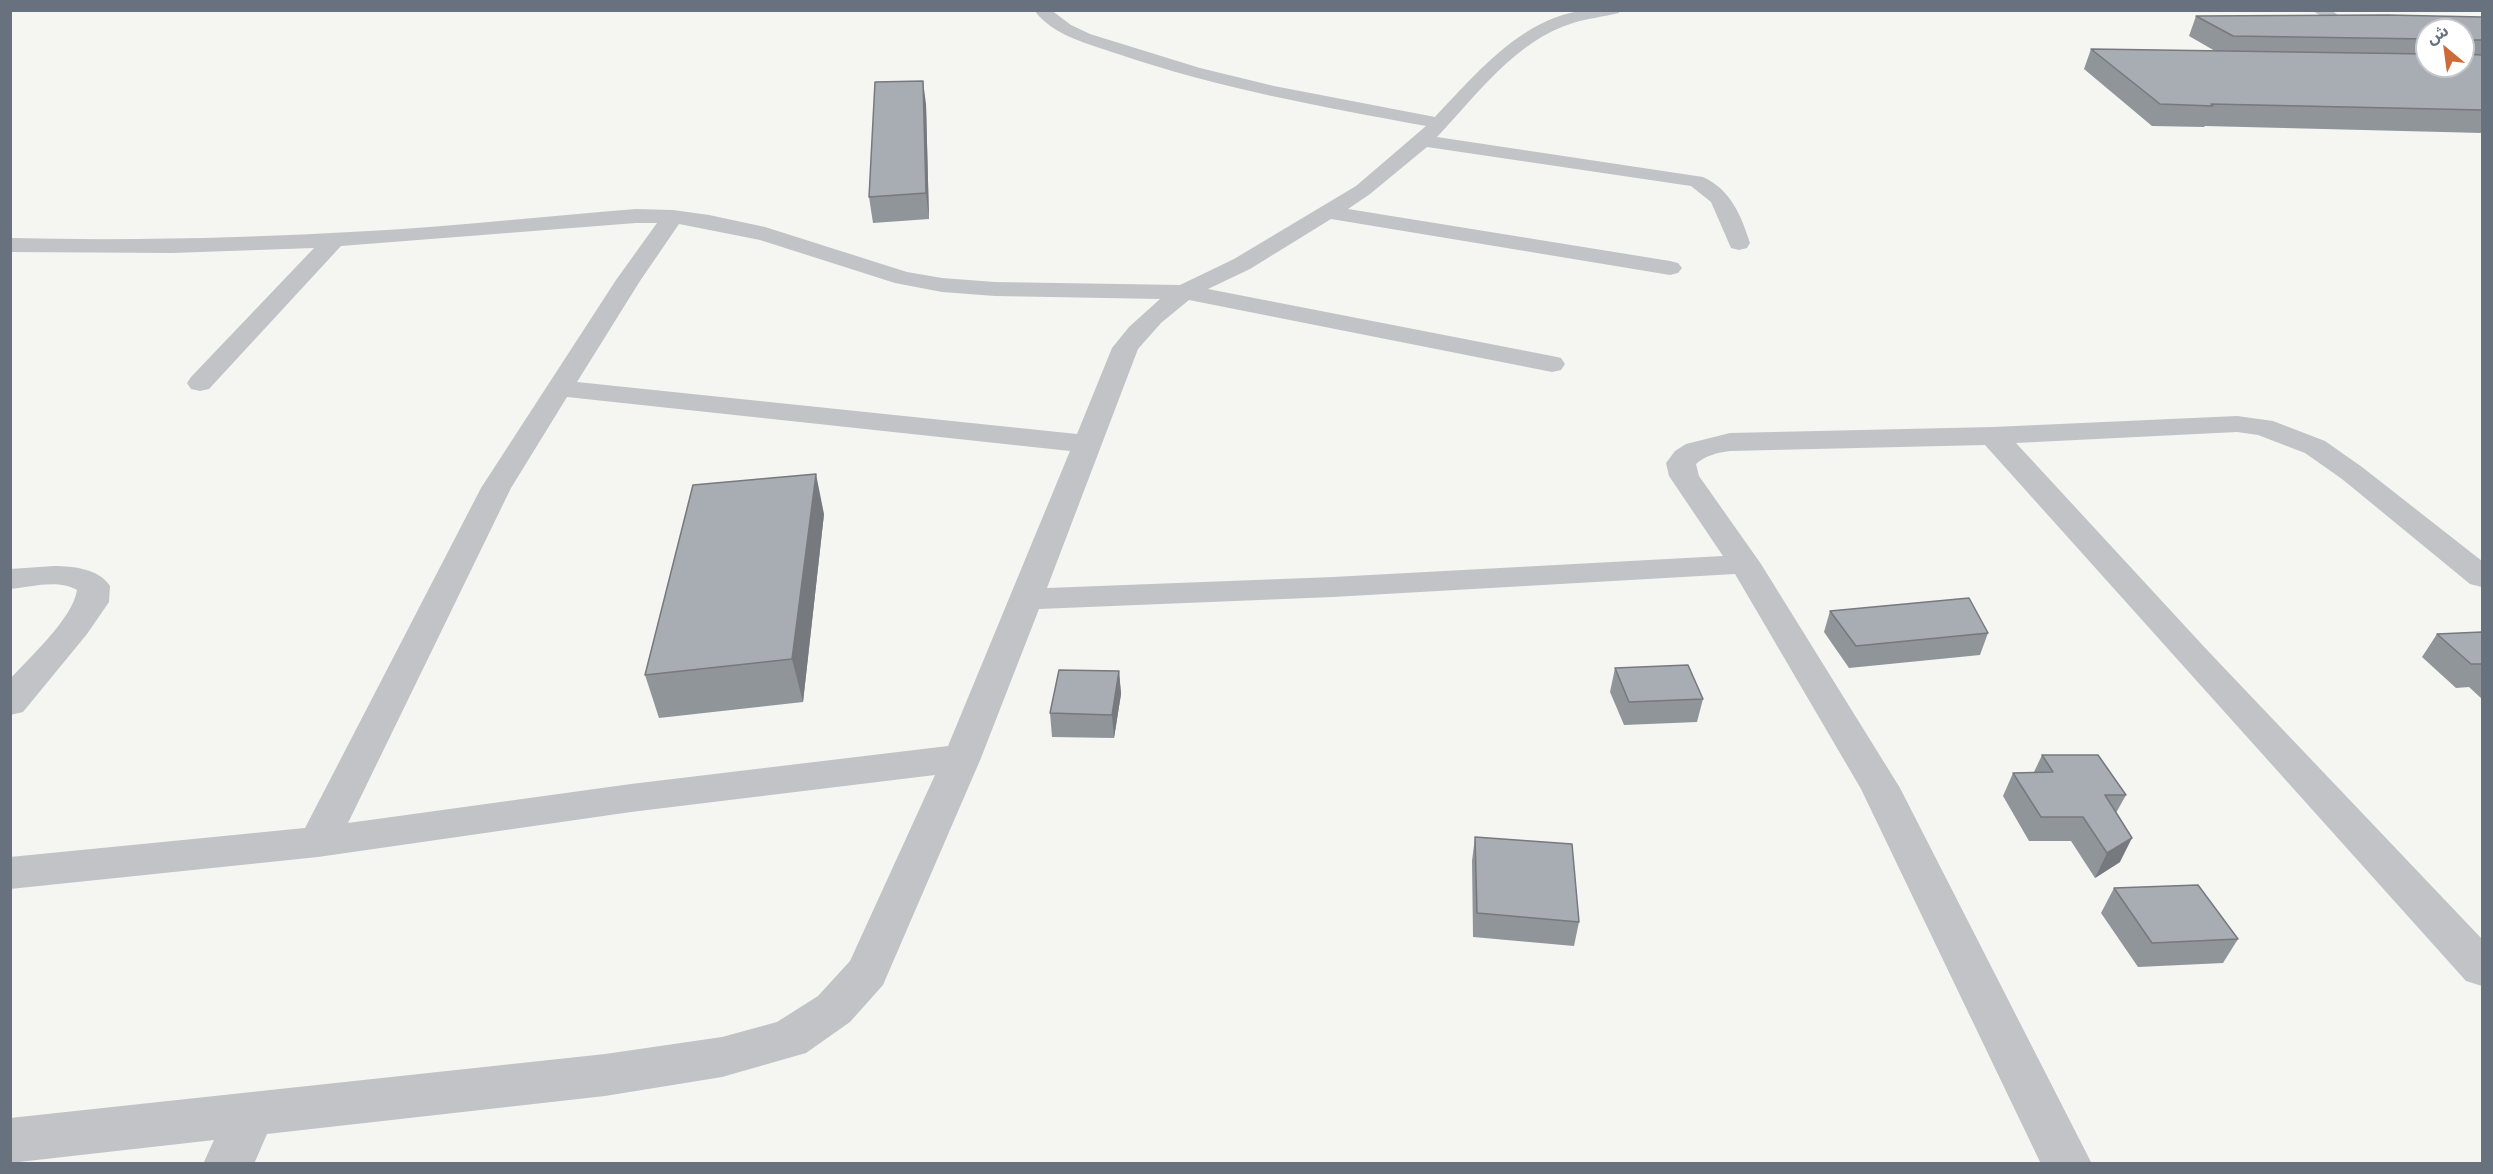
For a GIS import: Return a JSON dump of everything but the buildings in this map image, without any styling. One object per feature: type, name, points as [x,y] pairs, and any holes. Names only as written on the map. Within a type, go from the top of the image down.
[{"type":"street","points":[[1041,10],[1075,33],[1189,72],[1286,94],[1438,123]]},
{"type":"street","points":[[1545,10],[1568,18]]},
{"type":"street","points":[[10,1142],[605,1075],[722,1057],[790,1039],[834,1009],[867,972],[962,758],[1125,348],[1136,333],[1184,292],[1242,264],[1363,190],[1423,141],[1498,61],[1531,36],[1568,18],[1613,10]]},
{"type":"street","points":[[2318,10],[2337,20]]},
{"type":"street","points":[[1423,141],[1696,181],[1713,188],[1731,221],[1739,243]]},
{"type":"street","points":[[1328,212],[1670,268]]},
{"type":"street","points":[[10,245],[117,248],[334,240],[589,219],[636,216],[673,217],[765,234],[903,278],[942,285],[995,289],[1184,292],[1552,364]]},
{"type":"street","points":[[318,842],[496,488],[628,280],[673,217]]},
{"type":"street","points":[[200,384],[334,240]]},
{"type":"street","points":[[560,388],[1087,444]]},
{"type":"street","points":[[2067,1164],[1880,788],[1745,564],[1684,476],[1681,463],[1688,452],[1706,445],[1730,442],[1993,436],[2237,424],[2263,427],[2315,447],[2352,473],[2482,577]]},
{"type":"street","points":[[1993,436],[2482,968]]},
{"type":"street","points":[[1026,599],[1333,587],[1745,564]]},
{"type":"street","points":[[10,579],[70,576],[84,578],[94,586],[92,602],[75,626],[10,703]]},
{"type":"street","points":[[10,873],[318,842],[631,798],[962,758]]},
{"type":"street","points":[[228,1164],[252,1114]]}]
